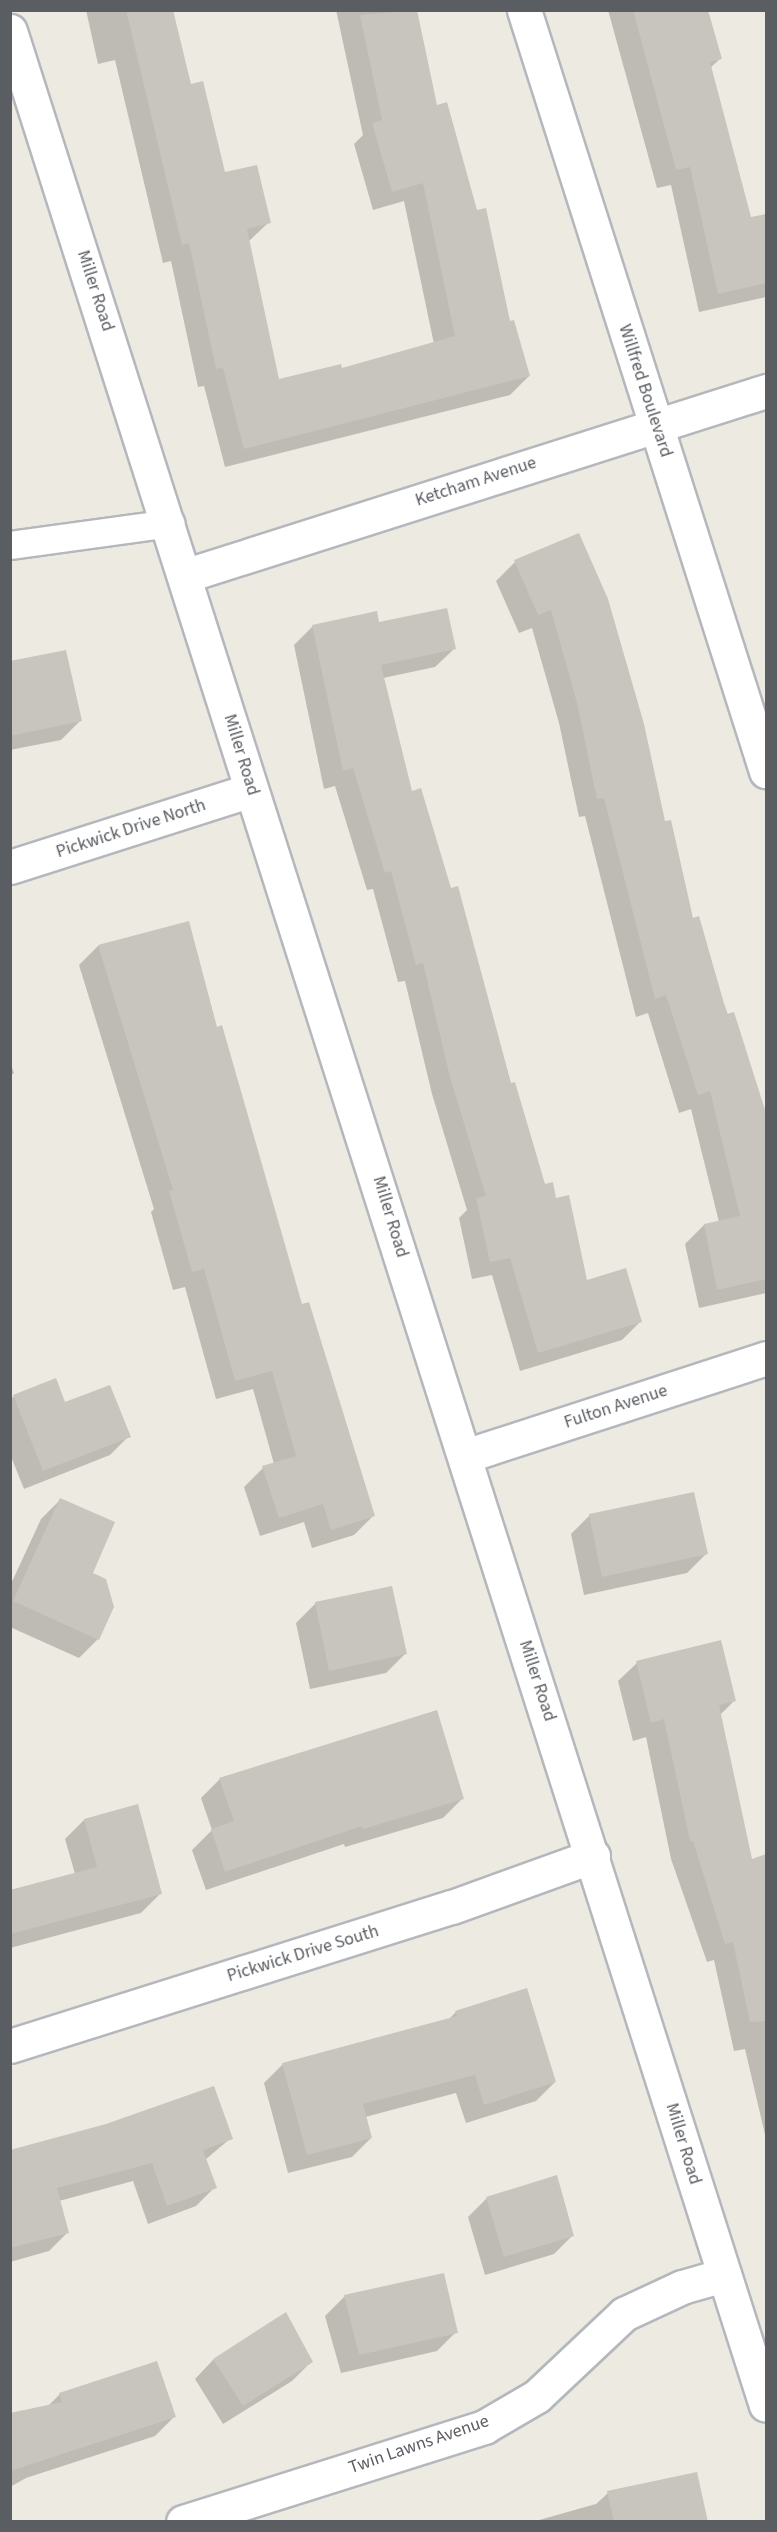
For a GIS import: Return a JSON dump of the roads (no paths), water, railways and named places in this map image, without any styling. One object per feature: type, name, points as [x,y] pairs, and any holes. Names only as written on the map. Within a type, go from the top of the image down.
[{"type":"street","name":"Willfred Boulevard","points":[[524,10],[766,771]]},
{"type":"street","name":"Miller Road","points":[[10,31],[187,575],[251,790],[296,920],[766,2405]]},
{"type":"street","name":"Ketcham Avenue","points":[[187,575],[766,391]]},
{"type":"street","name":"Pickwick Drive North","points":[[10,867],[251,790]]},
{"type":"street","name":"Fulton Avenue","points":[[465,1456],[766,1358]]},
{"type":"street","name":"Pickwick Drive South","points":[[10,2046],[452,1907],[593,1856]]},
{"type":"street","name":"Twin Lawns Avenue","points":[[183,2522],[484,2427],[537,2396],[624,2314],[682,2287],[724,2275]]},
{"type":"lane","points":[[10,545],[170,523]]}]
